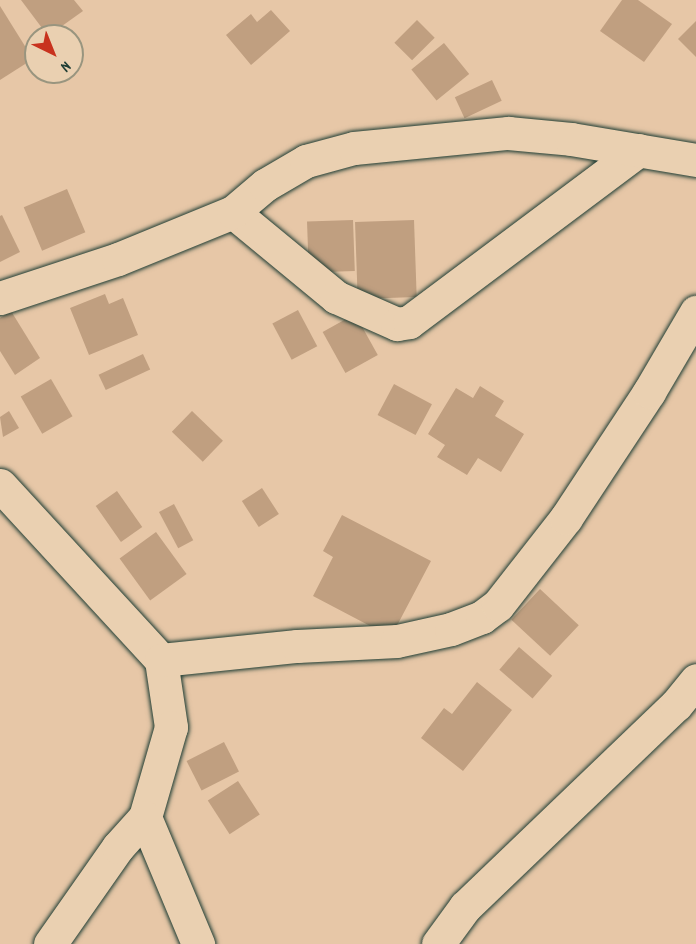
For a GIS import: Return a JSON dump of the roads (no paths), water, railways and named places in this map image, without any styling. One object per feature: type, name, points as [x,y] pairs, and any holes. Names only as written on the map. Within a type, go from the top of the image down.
[{"type":"street","points":[[0,298],[118,259],[233,212],[265,185],[306,161],[354,148],[508,133],[696,160]]},
{"type":"street","points":[[233,212],[336,297],[398,324],[410,322],[639,150]]},
{"type":"street","points":[[160,660],[297,646],[397,641],[451,629],[482,617],[498,606],[566,518],[649,392],[696,312]]},
{"type":"street","points":[[0,485],[160,660],[171,727],[145,817],[118,847],[50,944]]},
{"type":"street","points":[[438,944],[465,908],[676,705],[696,680]]},
{"type":"street","points":[[145,817],[198,944]]}]
